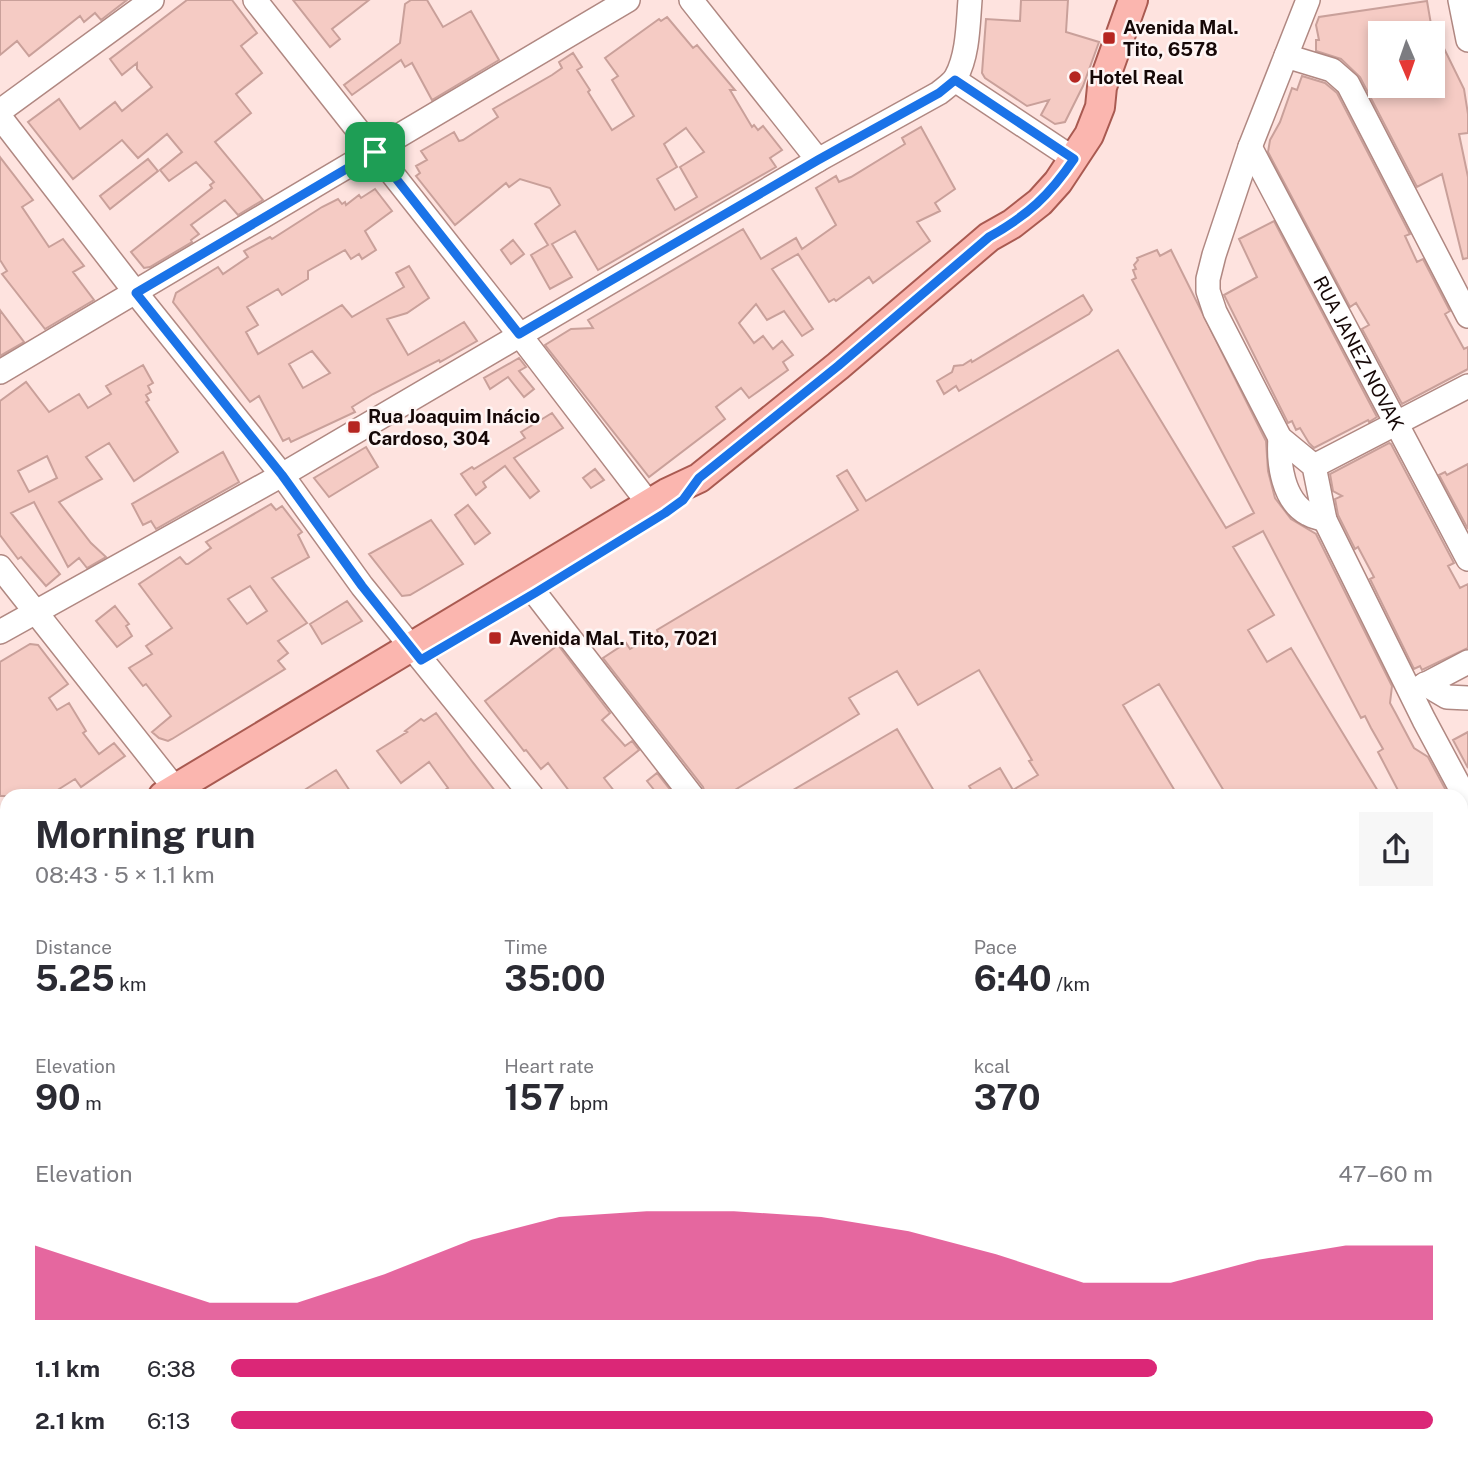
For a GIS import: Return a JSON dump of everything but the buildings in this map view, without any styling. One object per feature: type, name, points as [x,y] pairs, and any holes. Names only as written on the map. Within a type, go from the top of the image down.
[{"type":"main road","points":[[417,653],[535,593],[575,559],[649,504],[699,478],[838,366],[989,237],[1004,215],[1067,153],[1088,102],[1102,87],[1133,0]]},
{"type":"main road","points":[[187,789],[289,735],[417,653],[575,559],[683,500],[699,478]]},
{"type":"street","points":[[0,111],[152,0]]},
{"type":"street","points":[[255,0],[519,334],[649,504]]},
{"type":"street","points":[[0,372],[628,0]]},
{"type":"street","points":[[691,0],[818,160]]},
{"type":"street","points":[[0,632],[282,475],[818,160],[939,93],[955,80],[967,40],[970,0]]},
{"type":"street","points":[[1308,0],[1250,147],[1214,255],[1208,291],[1215,312],[1280,438],[1314,466],[1325,520],[1413,683],[1442,752],[1461,789]]},
{"type":"street","points":[[1460,0],[1468,40]]},
{"type":"street","points":[[1286,56],[1332,70],[1348,84],[1468,316]]},
{"type":"street","points":[[955,80],[1067,153]]},
{"type":"street","points":[[0,117],[282,475],[362,586],[526,789]]},
{"type":"street","name":"RUA JANEZ NOVAK","points":[[1250,147],[1468,559]]},
{"type":"street","points":[[1314,466],[1468,386]]},
{"type":"street","points":[[1280,438],[1278,459],[1282,476],[1291,494],[1307,514],[1325,520]]},
{"type":"street","points":[[0,567],[174,789]]},
{"type":"street","points":[[535,593],[687,789]]},
{"type":"street","points":[[1413,683],[1468,663]]},
{"type":"street","points":[[1413,683],[1447,697],[1468,698]]},
{"type":"place","name":"Avenida Mal. Tito, 6578","points":[[1109,38]]},
{"type":"place","name":"Hotel Real","points":[[1075,77]]},
{"type":"place","name":"Rua Joaquim Inácio Cardoso, 304","points":[[354,427]]},
{"type":"place","name":"Avenida Mal. Tito, 7021","points":[[495,638]]},
{"type":"route","points":[[955,80],[1074,159],[1058,182],[1028,213],[989,237],[910,302],[838,366],[699,478],[683,500],[628,538],[421,660],[362,586],[282,475],[136,293],[375,152],[519,334],[818,160],[939,93],[955,80]]}]
